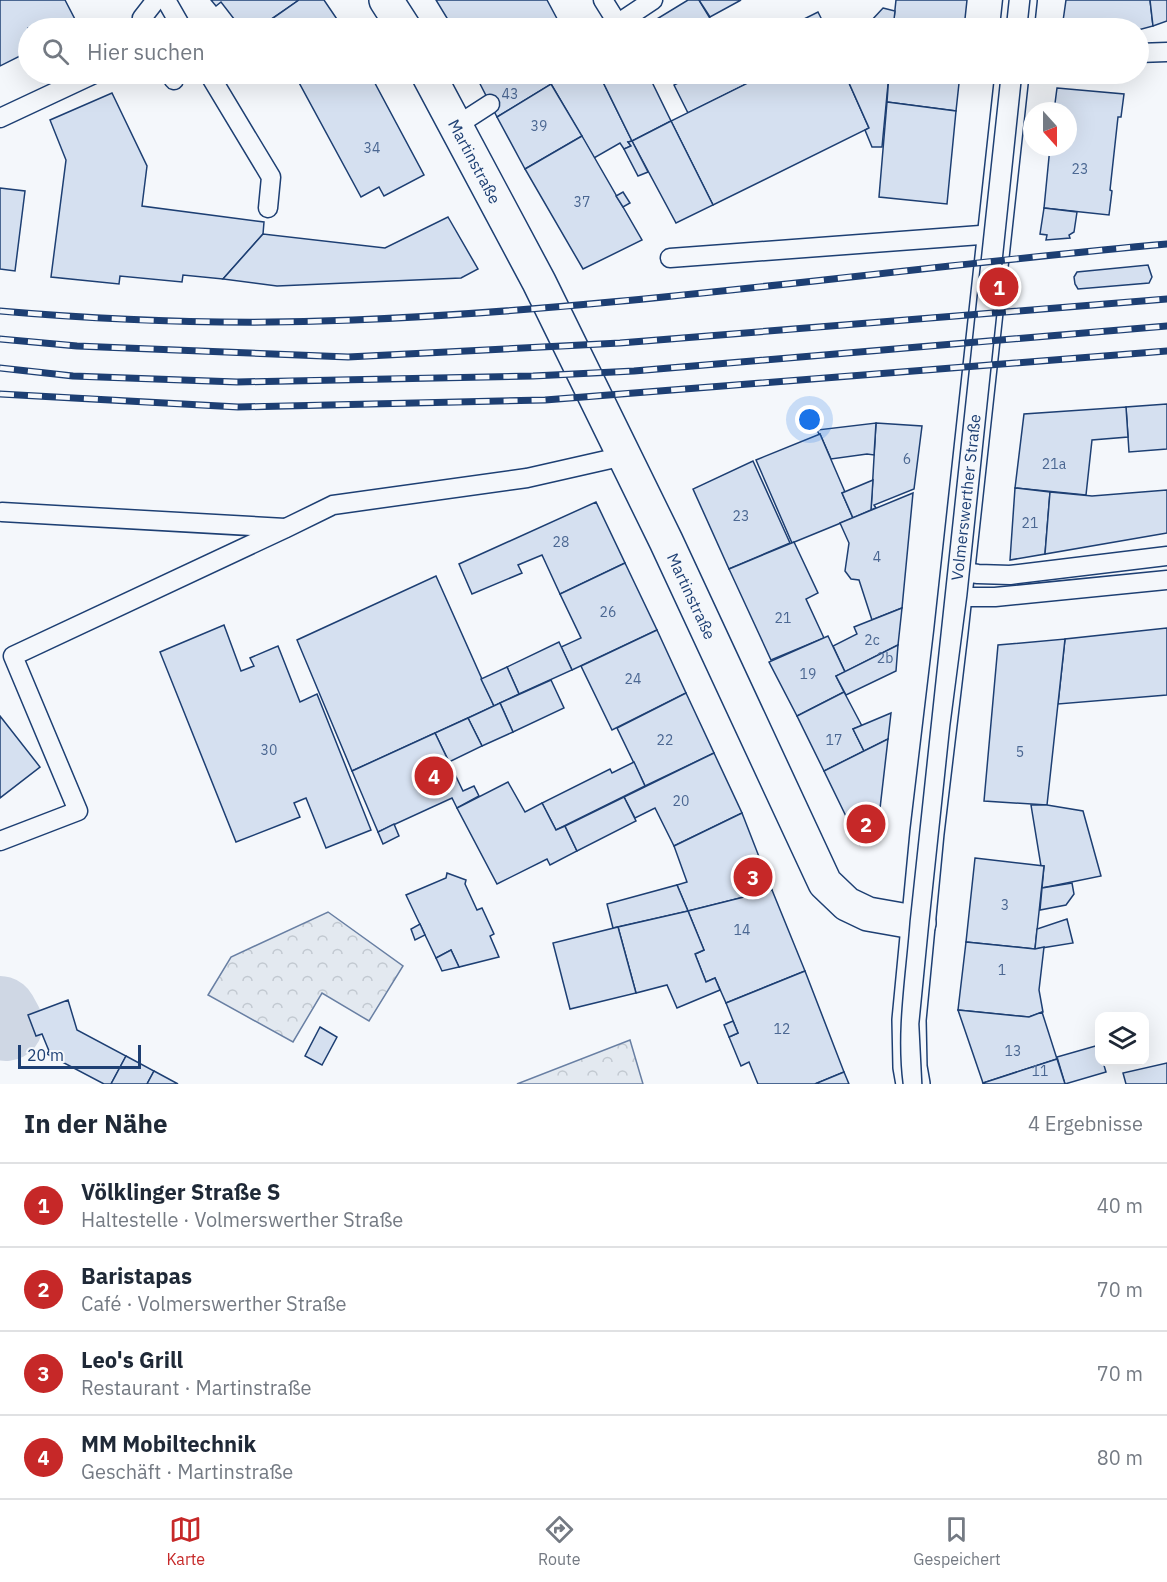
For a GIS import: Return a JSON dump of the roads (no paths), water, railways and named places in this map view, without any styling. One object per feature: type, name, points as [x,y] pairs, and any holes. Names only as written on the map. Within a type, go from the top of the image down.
[{"type":"street","points":[[386,0],[398,18]]},
{"type":"street","points":[[1018,18],[1020,0]]},
{"type":"street","name":"Martinstraße","points":[[433,84],[539,282],[666,541],[825,883],[847,904],[868,914],[919,923]]},
{"type":"street","name":"Volmerswerther Straße","points":[[919,923],[927,833],[1011,84]]},
{"type":"street","points":[[913,1084],[910,1067],[909,1020],[919,923]]},
{"type":"lane","points":[[142,18],[156,0]]},
{"type":"lane","points":[[166,0],[176,18]]},
{"type":"lane","points":[[603,0],[611,18]]},
{"type":"lane","points":[[626,18],[653,0]]},
{"type":"lane","points":[[1149,53],[1167,52]]},
{"type":"lane","points":[[0,118],[73,84]]},
{"type":"lane","points":[[215,84],[271,177],[268,208]]},
{"type":"lane","points":[[456,126],[490,104]]},
{"type":"lane","points":[[670,258],[994,234]]},
{"type":"lane","points":[[0,841],[78,811],[13,656],[333,505],[527,478],[624,456]]},
{"type":"lane","points":[[2,512],[286,528]]},
{"type":"lane","points":[[956,584],[978,574],[1010,574],[1167,556]]},
{"type":"lane","points":[[956,584],[994,597],[1167,580]]},
{"type":"waterway","points":[[0,1013],[6,1024]]},
{"type":"tram line","points":[[1007,18],[1009,0]]},
{"type":"tram line","points":[[1028,18],[1030,0]]},
{"type":"tram line","points":[[903,1084],[902,1002],[1000,84]]},
{"type":"tram line","points":[[922,1084],[919,1024],[1021,84]]},
{"type":"railway","points":[[0,311],[132,320],[220,322],[353,320],[455,315],[659,297],[1167,244]]},
{"type":"railway","points":[[0,339],[77,346],[348,357],[620,343],[1167,299]]},
{"type":"railway","points":[[0,368],[73,376],[237,382],[533,376],[634,371],[1167,326]]},
{"type":"railway","points":[[0,394],[238,407],[545,400],[1167,351]]},
{"type":"place","name":"Völklinger Straße S","points":[[999,287]]},
{"type":"place","name":"MM Mobiltechnik","points":[[434,776]]},
{"type":"place","name":"Baristapas","points":[[866,824]]},
{"type":"place","name":"Leo's Grill","points":[[753,877]]}]
